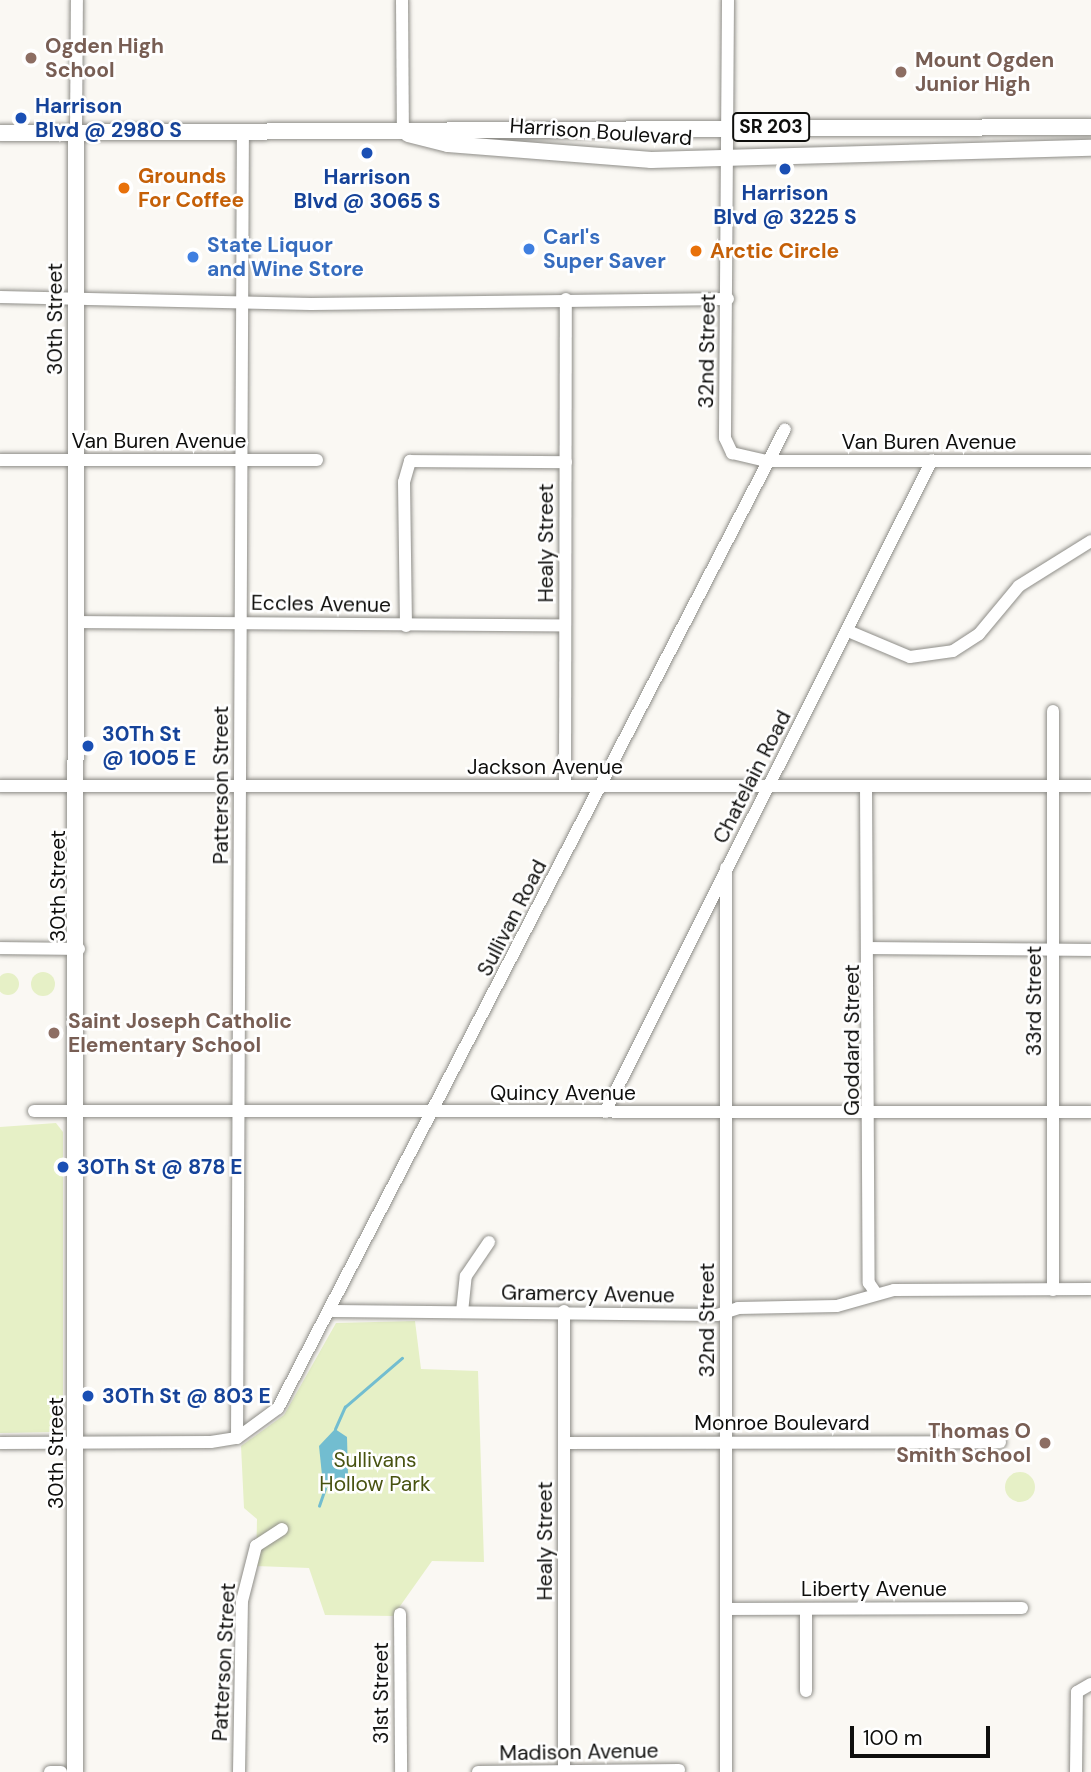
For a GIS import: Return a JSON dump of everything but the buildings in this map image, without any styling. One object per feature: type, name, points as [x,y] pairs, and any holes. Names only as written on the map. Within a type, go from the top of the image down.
[{"type":"main road","name":"Harrison Boulevard","points":[[0,133],[1091,127]]},
{"type":"main road","name":"Harrison Boulevard","points":[[403,132],[448,144],[728,160],[1091,148]]},
{"type":"main road","name":"30th Street","points":[[75,1772],[80,1110],[76,133]]},
{"type":"street","name":"30th Street","points":[[76,133],[77,0]]},
{"type":"street","points":[[402,0],[403,132]]},
{"type":"street","name":"32nd Street","points":[[727,0],[727,445],[737,458],[768,461]]},
{"type":"street","name":"Patterson Street","points":[[237,1438],[243,132]]},
{"type":"street","points":[[0,297],[242,298],[311,304],[728,299]]},
{"type":"street","name":"Healy Street","points":[[565,786],[566,299]]},
{"type":"street","name":"Sullivan Road","points":[[237,1438],[266,1420],[333,1311],[785,429]]},
{"type":"street","name":"Van Buren Avenue","points":[[0,460],[317,460]]},
{"type":"street","name":"Chatelain Road","points":[[605,1112],[932,460]]},
{"type":"street","points":[[407,626],[404,482],[410,461],[566,462]]},
{"type":"street","name":"Van Buren Avenue","points":[[768,461],[1091,461]]},
{"type":"street","points":[[848,631],[910,657],[953,651],[979,634],[1019,586],[1091,541]]},
{"type":"street","name":"Eccles Avenue","points":[[77,622],[565,625]]},
{"type":"street","name":"33rd Street","points":[[1053,711],[1053,1290]]},
{"type":"street","name":"Jackson Avenue","points":[[0,786],[1091,786]]},
{"type":"street","name":"Goddard Street","points":[[866,786],[871,948],[869,1283],[875,1292]]},
{"type":"street","name":"32nd Street","points":[[726,868],[726,1772]]},
{"type":"street","points":[[0,948],[79,949]]},
{"type":"street","points":[[871,948],[1091,950]]},
{"type":"street","name":"Quincy Avenue","points":[[34,1111],[726,1114],[1091,1112]]},
{"type":"street","points":[[462,1312],[466,1276],[489,1242]]},
{"type":"street","name":"Gramercy Avenue","points":[[333,1311],[726,1311],[837,1306],[875,1292],[1091,1289]]},
{"type":"street","name":"Healy Street","points":[[564,1311],[565,1771]]},
{"type":"street","points":[[0,1443],[237,1438]]},
{"type":"street","name":"Monroe Boulevard","points":[[564,1443],[1000,1442]]},
{"type":"street","name":"Patterson Street","points":[[239,1772],[242,1601],[256,1546],[282,1529]]},
{"type":"street","name":"Liberty Avenue","points":[[726,1609],[1022,1608]]},
{"type":"street","points":[[806,1609],[806,1691]]},
{"type":"street","name":"31st Street","points":[[400,1614],[401,1772]]},
{"type":"street","points":[[1076,1772],[1077,1692],[1091,1684]]},
{"type":"street","name":"Madison Avenue","points":[[478,1772],[680,1770]]},
{"type":"street","points":[[50,1772],[61,1772]]},
{"type":"green space","points":[[43,972],[51,976],[55,984],[51,992],[43,996],[35,992],[31,984],[35,976]]},
{"type":"green space","points":[[8,973],[18,980],[19,984],[12,994],[8,995],[-2,988],[-3,984],[4,974]]},
{"type":"green space","points":[[56,1123],[63,1132],[63,1426],[56,1432],[0,1433],[0,1127]]},
{"type":"green space","name":"Sullivans Hollow Park","points":[[415,1321],[421,1369],[478,1371],[484,1562],[432,1561],[393,1616],[325,1615],[309,1568],[256,1566],[257,1519],[244,1508],[241,1446],[284,1415],[336,1323]]},
{"type":"green space","points":[[1020,1472],[1031,1476],[1035,1487],[1031,1498],[1020,1502],[1009,1498],[1005,1487],[1009,1476]]},
{"type":"water","points":[[335,1429],[347,1437],[348,1475],[332,1490],[323,1485],[319,1446]]},
{"type":"waterway","points":[[335,1429],[345,1407],[402,1358]]},
{"type":"waterway","points":[[319,1506],[325,1489]]},
{"type":"place","name":"Ogden High School","points":[[31,58]]},
{"type":"place","name":"Mount Ogden Junior High","points":[[901,72]]},
{"type":"place","name":"Harrison Blvd @ 2980 S","points":[[21,118]]},
{"type":"place","name":"Harrison Blvd @ 3065 S","points":[[367,153]]},
{"type":"place","name":"Harrison Blvd @ 3225 S","points":[[785,169]]},
{"type":"place","name":"Grounds For Coffee","points":[[124,188]]},
{"type":"place","name":"Carl's Super Saver","points":[[529,249]]},
{"type":"place","name":"Arctic Circle","points":[[696,251]]},
{"type":"place","name":"State Liquor and Wine Store","points":[[193,257]]},
{"type":"place","name":"30Th St @ 1005 E","points":[[88,746]]},
{"type":"place","name":"Saint Joseph Catholic Elementary School","points":[[54,1033]]},
{"type":"place","name":"30Th St @ 878 E","points":[[63,1167]]},
{"type":"place","name":"30Th St @ 803 E","points":[[88,1396]]},
{"type":"place","name":"Thomas O Smith School","points":[[1045,1443]]}]
